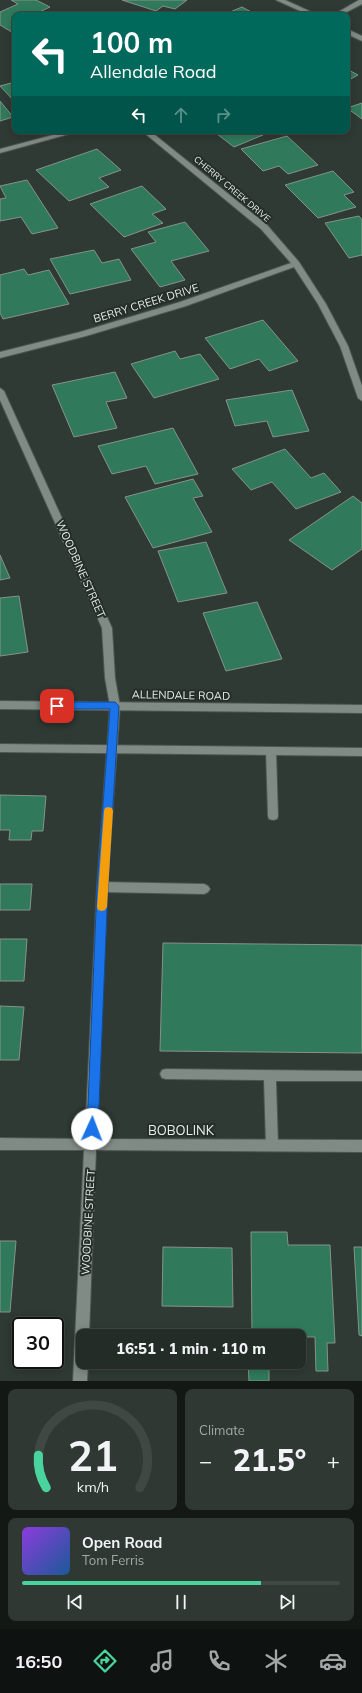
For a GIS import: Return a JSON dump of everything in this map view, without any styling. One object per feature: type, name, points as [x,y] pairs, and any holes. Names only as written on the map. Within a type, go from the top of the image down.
[{"type":"street","points":[[279,0],[308,12]]},
{"type":"street","points":[[342,12],[362,2]]},
{"type":"street","points":[[350,33],[362,39]]},
{"type":"street","points":[[0,151],[65,134]]},
{"type":"street","name":"CHERRY CREEK DRIVE","points":[[150,134],[264,227],[296,264],[322,304],[344,346],[362,398]]},
{"type":"street","name":"BERRY CREEK DRIVE","points":[[0,355],[82,334],[183,304],[296,264]]},
{"type":"street","name":"WOODBINE STREET","points":[[0,391],[107,628],[110,678],[115,706],[102,887],[92,1144],[80,1381]]},
{"type":"street","name":"ALLENDALE ROAD","points":[[0,705],[362,709]]},
{"type":"street","points":[[0,748],[362,752]]},
{"type":"street","points":[[271,751],[273,816]]},
{"type":"street","points":[[102,887],[204,888]]},
{"type":"street","points":[[166,1074],[362,1076]]},
{"type":"street","points":[[270,1075],[272,1146]]},
{"type":"street","name":"BOBOLINK","points":[[0,1144],[362,1146]]},
{"type":"building","points":[[11,0],[36,0],[50,7],[39,12],[12,12],[12,32],[0,25],[0,12],[18,4]]},
{"type":"building","points":[[122,0],[187,0],[175,9],[163,6],[156,11]]},
{"type":"building","points":[[242,7],[251,12],[230,12]]},
{"type":"building","points":[[350,71],[358,75],[350,79]]},
{"type":"building","points":[[12,83],[12,99],[0,86]]},
{"type":"building","points":[[0,101],[12,117],[0,121]]},
{"type":"building","points":[[362,103],[362,119],[350,110],[350,107]]},
{"type":"building","points":[[217,134],[263,135],[234,147]]},
{"type":"building","points":[[287,136],[318,165],[288,174],[279,166],[263,171],[241,149]]},
{"type":"building","points":[[97,149],[121,170],[99,178],[109,187],[69,201],[36,170]]},
{"type":"building","points":[[333,171],[354,192],[344,195],[356,207],[318,218],[285,185]]},
{"type":"building","points":[[27,180],[58,228],[32,234],[21,217],[0,221],[0,199],[6,198],[0,186]]},
{"type":"building","points":[[142,186],[166,209],[152,214],[163,223],[124,237],[90,204]]},
{"type":"building","points":[[359,216],[362,220],[362,255],[349,258],[325,223]]},
{"type":"building","points":[[185,222],[209,251],[171,261],[185,280],[160,287],[131,249],[156,242],[148,232]]},
{"type":"building","points":[[94,250],[102,263],[119,259],[131,280],[70,294],[50,259]]},
{"type":"building","points":[[24,269],[28,275],[49,270],[69,304],[3,319],[0,313],[0,275]]},
{"type":"building","points":[[263,320],[298,361],[269,371],[259,359],[230,369],[205,338]]},
{"type":"building","points":[[175,351],[180,359],[200,354],[219,379],[154,398],[131,364]]},
{"type":"building","points":[[115,372],[127,398],[106,402],[117,428],[74,437],[52,385]]},
{"type":"building","points":[[292,390],[309,431],[273,437],[267,421],[235,426],[226,400]]},
{"type":"building","points":[[173,428],[198,474],[155,484],[146,466],[112,474],[98,446]]},
{"type":"building","points":[[285,449],[311,478],[324,473],[341,492],[296,509],[272,482],[251,490],[232,469]]},
{"type":"building","points":[[193,479],[203,496],[193,498],[212,532],[153,548],[125,497]]},
{"type":"building","points":[[353,496],[362,503],[362,549],[332,570],[289,540]]},
{"type":"building","points":[[206,542],[227,593],[178,602],[158,551]]},
{"type":"building","points":[[0,555],[10,578],[0,580]]},
{"type":"building","points":[[19,596],[28,652],[0,656],[0,598]]},
{"type":"building","points":[[257,602],[282,659],[226,671],[203,613]]},
{"type":"building","points":[[0,795],[46,796],[43,831],[32,831],[31,840],[9,840],[10,830],[0,830]]},
{"type":"building","points":[[0,884],[32,884],[30,910],[0,910]]},
{"type":"building","points":[[0,939],[27,939],[24,981],[0,981]]},
{"type":"building","points":[[163,943],[362,945],[362,1053],[160,1051]]},
{"type":"building","points":[[0,1006],[24,1007],[19,1060],[0,1060]]},
{"type":"building","points":[[251,1232],[287,1232],[288,1245],[330,1245],[335,1343],[327,1343],[328,1371],[316,1371],[315,1337],[306,1337],[306,1329],[252,1329]]},
{"type":"building","points":[[0,1241],[16,1241],[10,1312],[0,1312]]},
{"type":"building","points":[[163,1247],[232,1248],[233,1307],[162,1306]]},
{"type":"building","points":[[354,1247],[362,1247],[362,1336],[359,1335]]},
{"type":"building","points":[[248,1369],[269,1369],[269,1381],[249,1381]]},
{"type":"slow traffic","points":[[102,907],[102,887],[108,811]]},
{"type":"route","points":[[57,706],[115,706],[102,887],[92,1129]]}]
